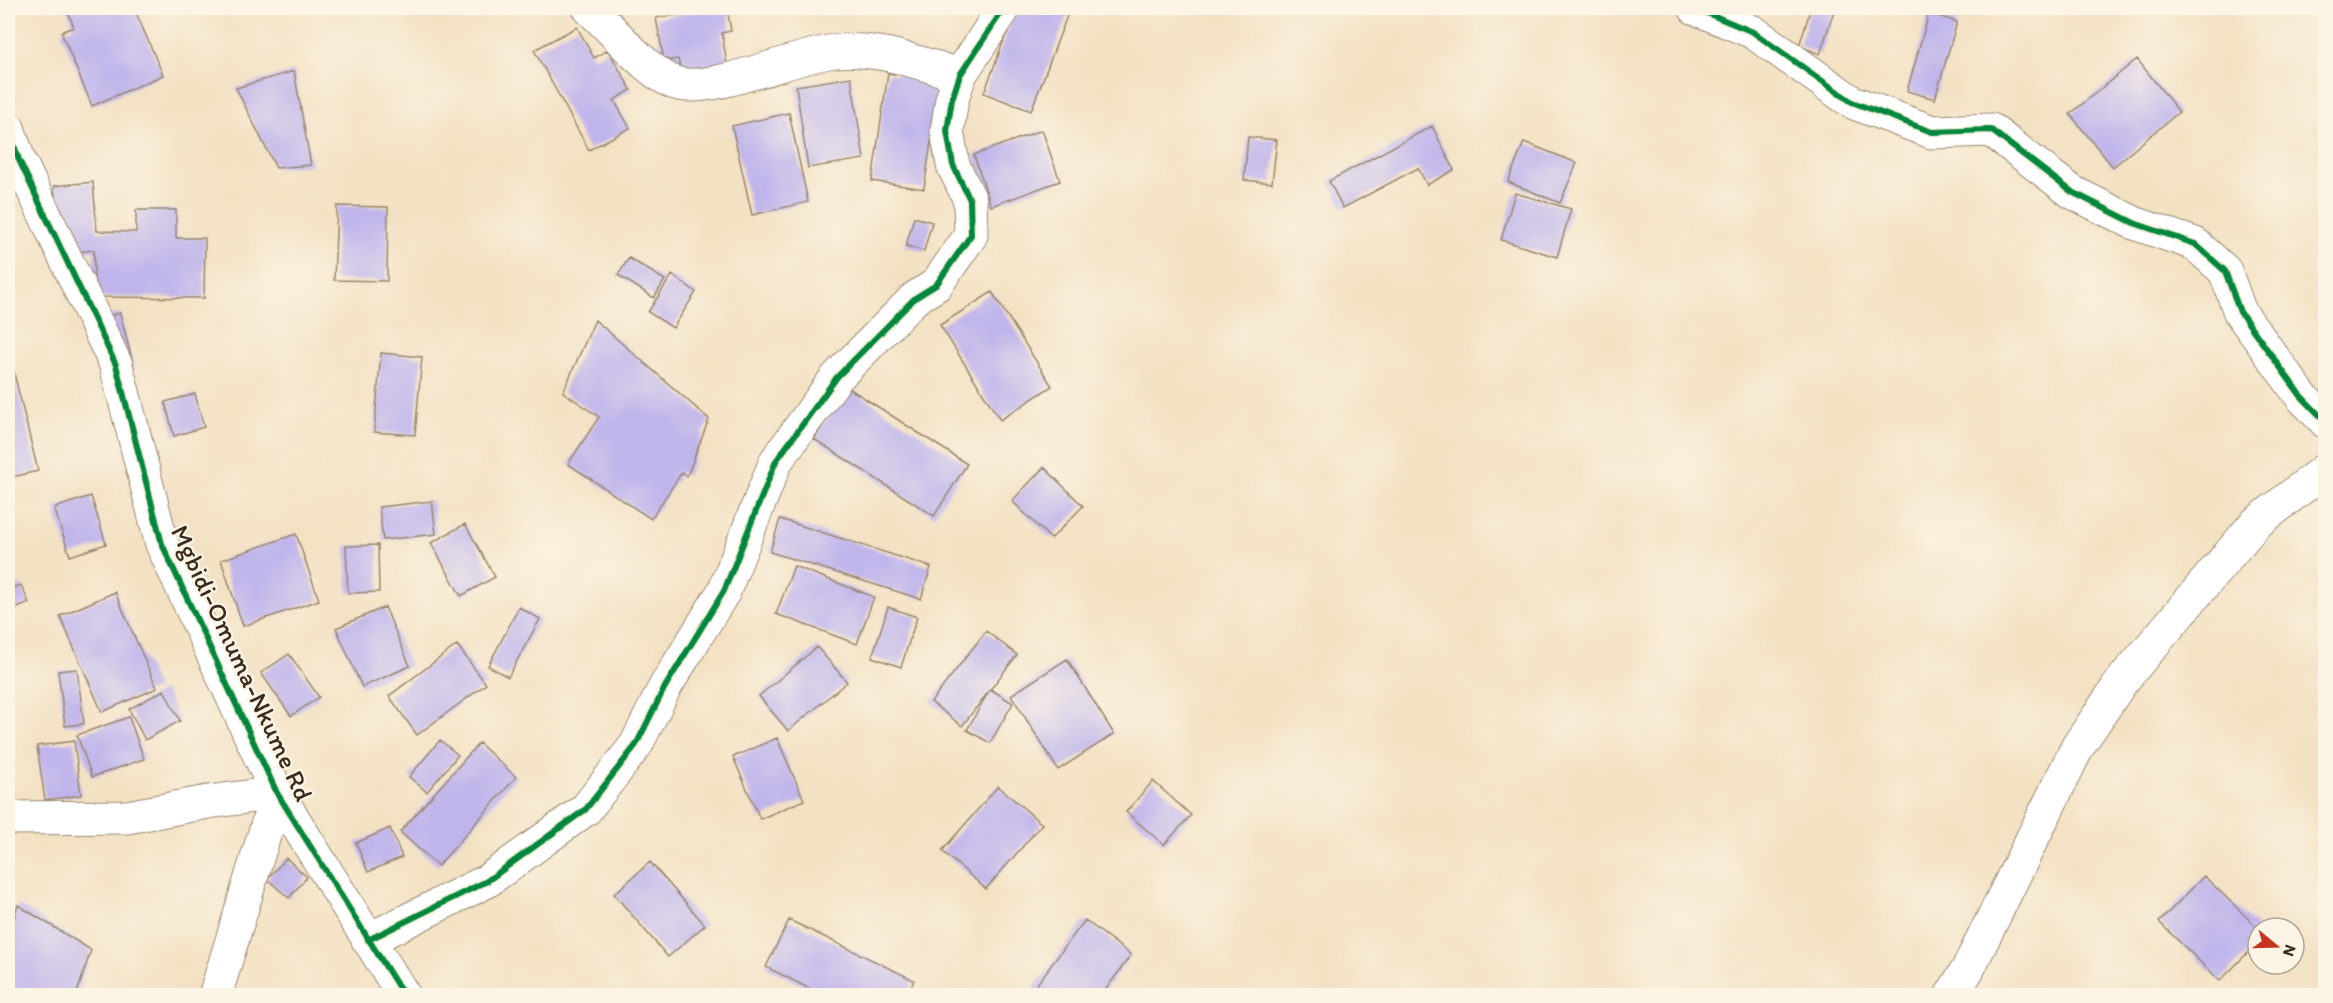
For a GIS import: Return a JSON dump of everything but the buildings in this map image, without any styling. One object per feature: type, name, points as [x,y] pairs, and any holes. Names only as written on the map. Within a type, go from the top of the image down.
[{"type":"street","points":[[589,8],[644,63],[679,84],[716,82],[834,52],[872,50],[960,75]]},
{"type":"street","points":[[368,940],[488,880],[586,809],[636,744],[665,687],[724,591],[776,461],[837,377],[915,298],[936,285],[971,235],[970,200],[953,165],[948,131],[952,99],[960,75],[1004,8]]},
{"type":"street","points":[[1695,8],[1753,32],[1852,102],[1932,132],[1991,130],[2072,192],[2134,223],[2195,244],[2226,271],[2240,312],[2301,396],[2325,422]]},
{"type":"street","name":"Mgbidi-Omuma-Nkume Rd","points":[[8,129],[19,160],[116,365],[162,544],[277,794],[404,996]]},
{"type":"street","points":[[1951,996],[1968,969],[2078,746],[2122,681],[2255,524],[2325,470]]},
{"type":"street","points":[[8,818],[127,817],[208,802],[277,794],[214,996]]},
{"type":"cycle path","points":[[368,940],[487,881],[586,809],[636,745],[665,687],[724,591],[776,461],[837,377],[915,298],[936,285],[971,235],[970,200],[953,165],[947,131],[952,99],[960,75],[1004,8]]},
{"type":"cycle path","points":[[1695,8],[1753,32],[1852,102],[1932,132],[1991,130],[2072,192],[2134,223],[2195,244],[2225,271],[2240,312],[2301,396],[2326,422]]},
{"type":"cycle path","points":[[8,128],[19,160],[116,365],[162,544],[277,793],[404,996]]}]
